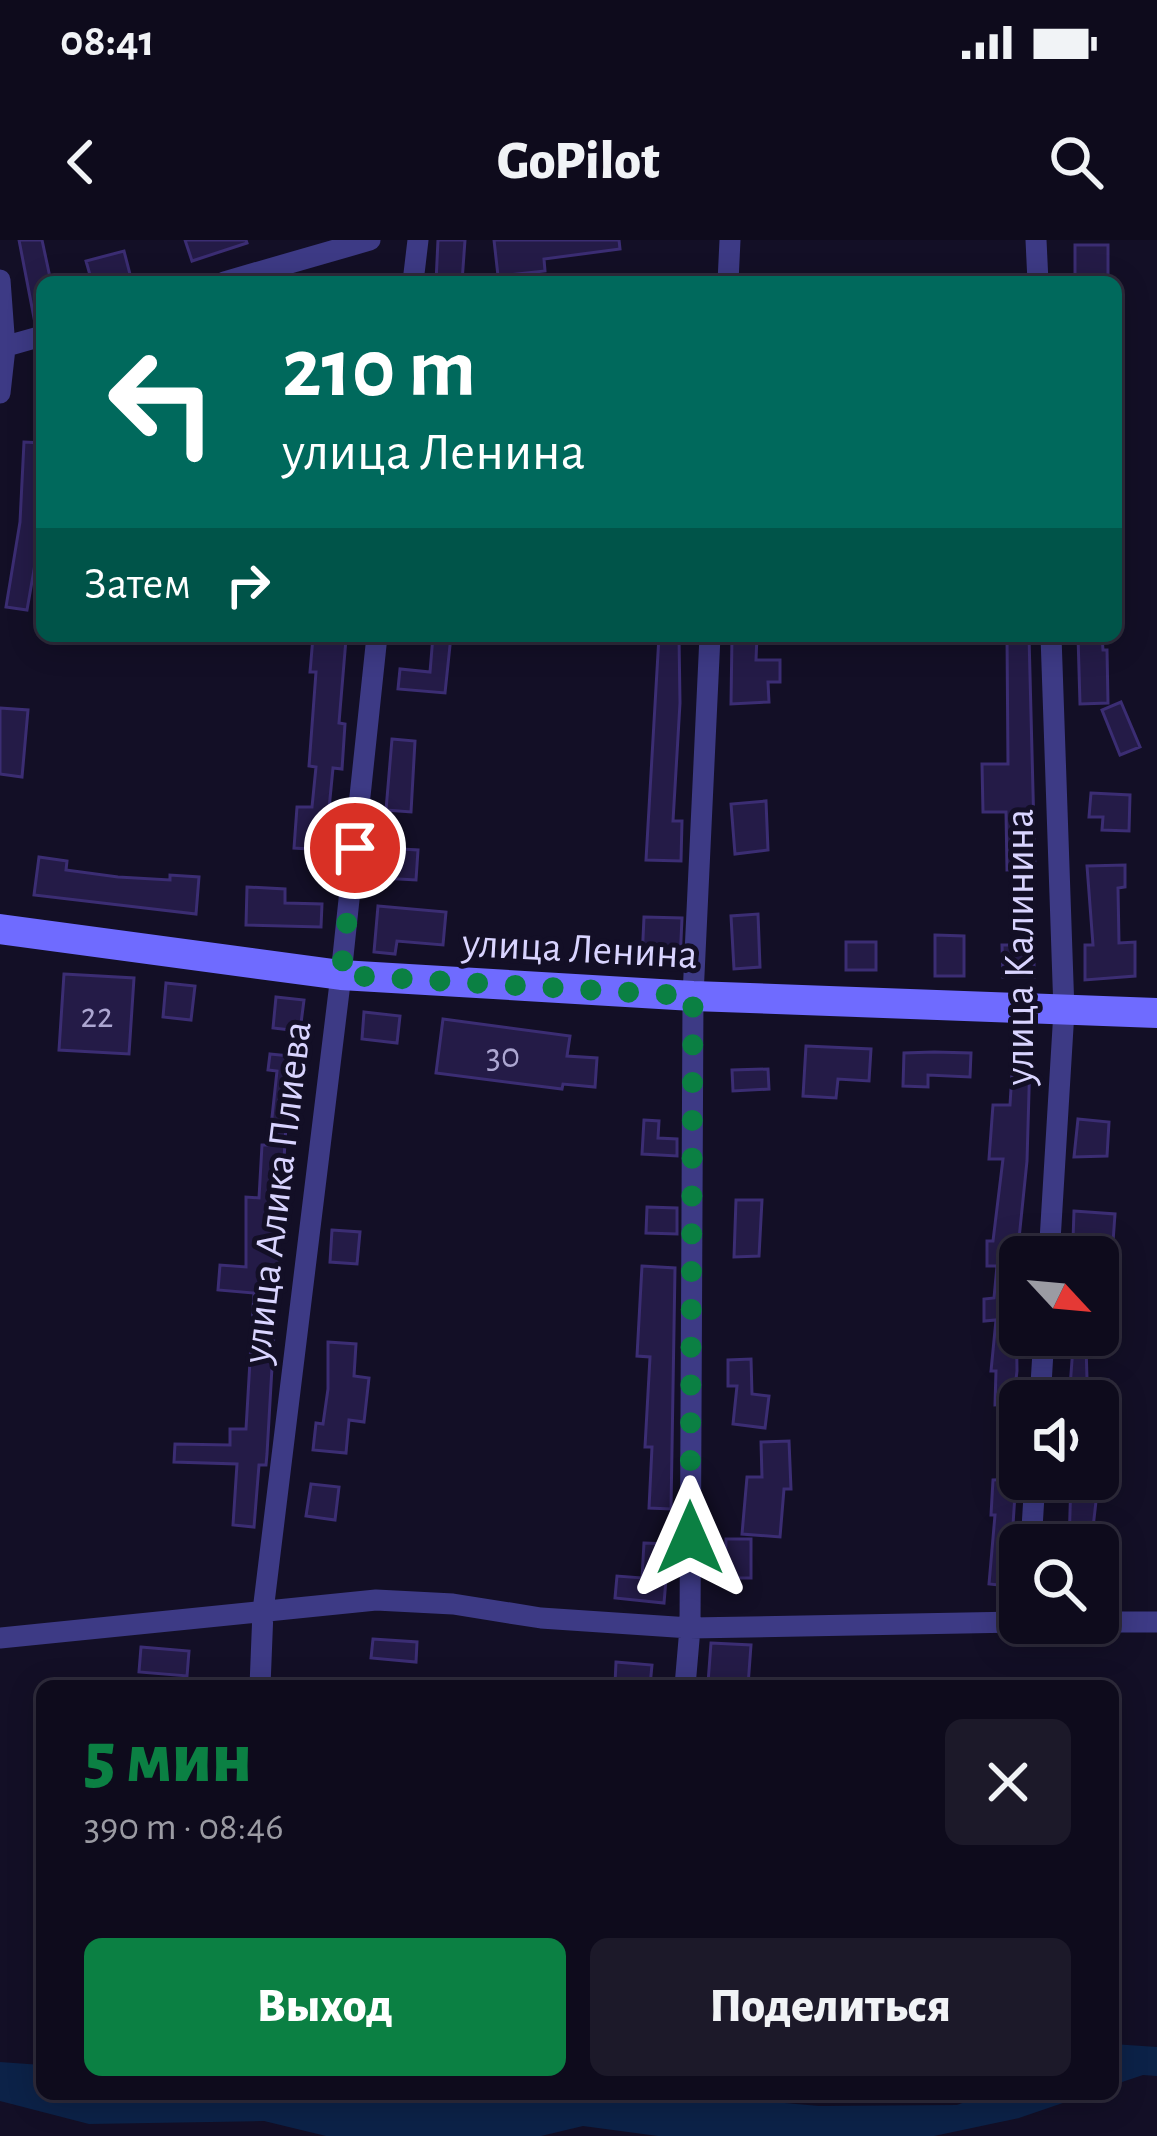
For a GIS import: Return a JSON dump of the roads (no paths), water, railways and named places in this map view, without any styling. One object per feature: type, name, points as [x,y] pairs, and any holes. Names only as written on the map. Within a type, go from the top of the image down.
[{"type":"street","points":[[245,276],[370,240]]},
{"type":"street","points":[[414,276],[418,240]]},
{"type":"street","points":[[728,276],[730,240]]},
{"type":"street","points":[[1036,240],[1038,276]]},
{"type":"street","points":[[0,280],[0,393]]},
{"type":"street","points":[[2,348],[36,338]]},
{"type":"street","name":"улица Алика Плиева","points":[[260,1680],[263,1611],[341,975],[375,642]]},
{"type":"street","points":[[686,1680],[690,1628],[693,996],[710,642]]},
{"type":"street","name":"улица Калинина","points":[[1050,1236],[1064,1011],[1051,642]]},
{"type":"street","name":"улица Ленина","points":[[0,929],[341,975],[693,996],[1157,1013]]},
{"type":"street","points":[[0,1638],[376,1600],[690,1628],[999,1622]]},
{"type":"street","points":[[1119,1622],[1157,1622]]},
{"type":"water","points":[[1119,2044],[1157,2047],[1157,2076],[1119,2083]]},
{"type":"water","points":[[0,2062],[36,2065],[36,2100],[752,2100],[819,2106],[1072,2100],[1019,2118],[934,2136],[658,2136],[583,2126],[541,2136],[326,2136],[264,2121],[89,2124],[0,2101]]}]
